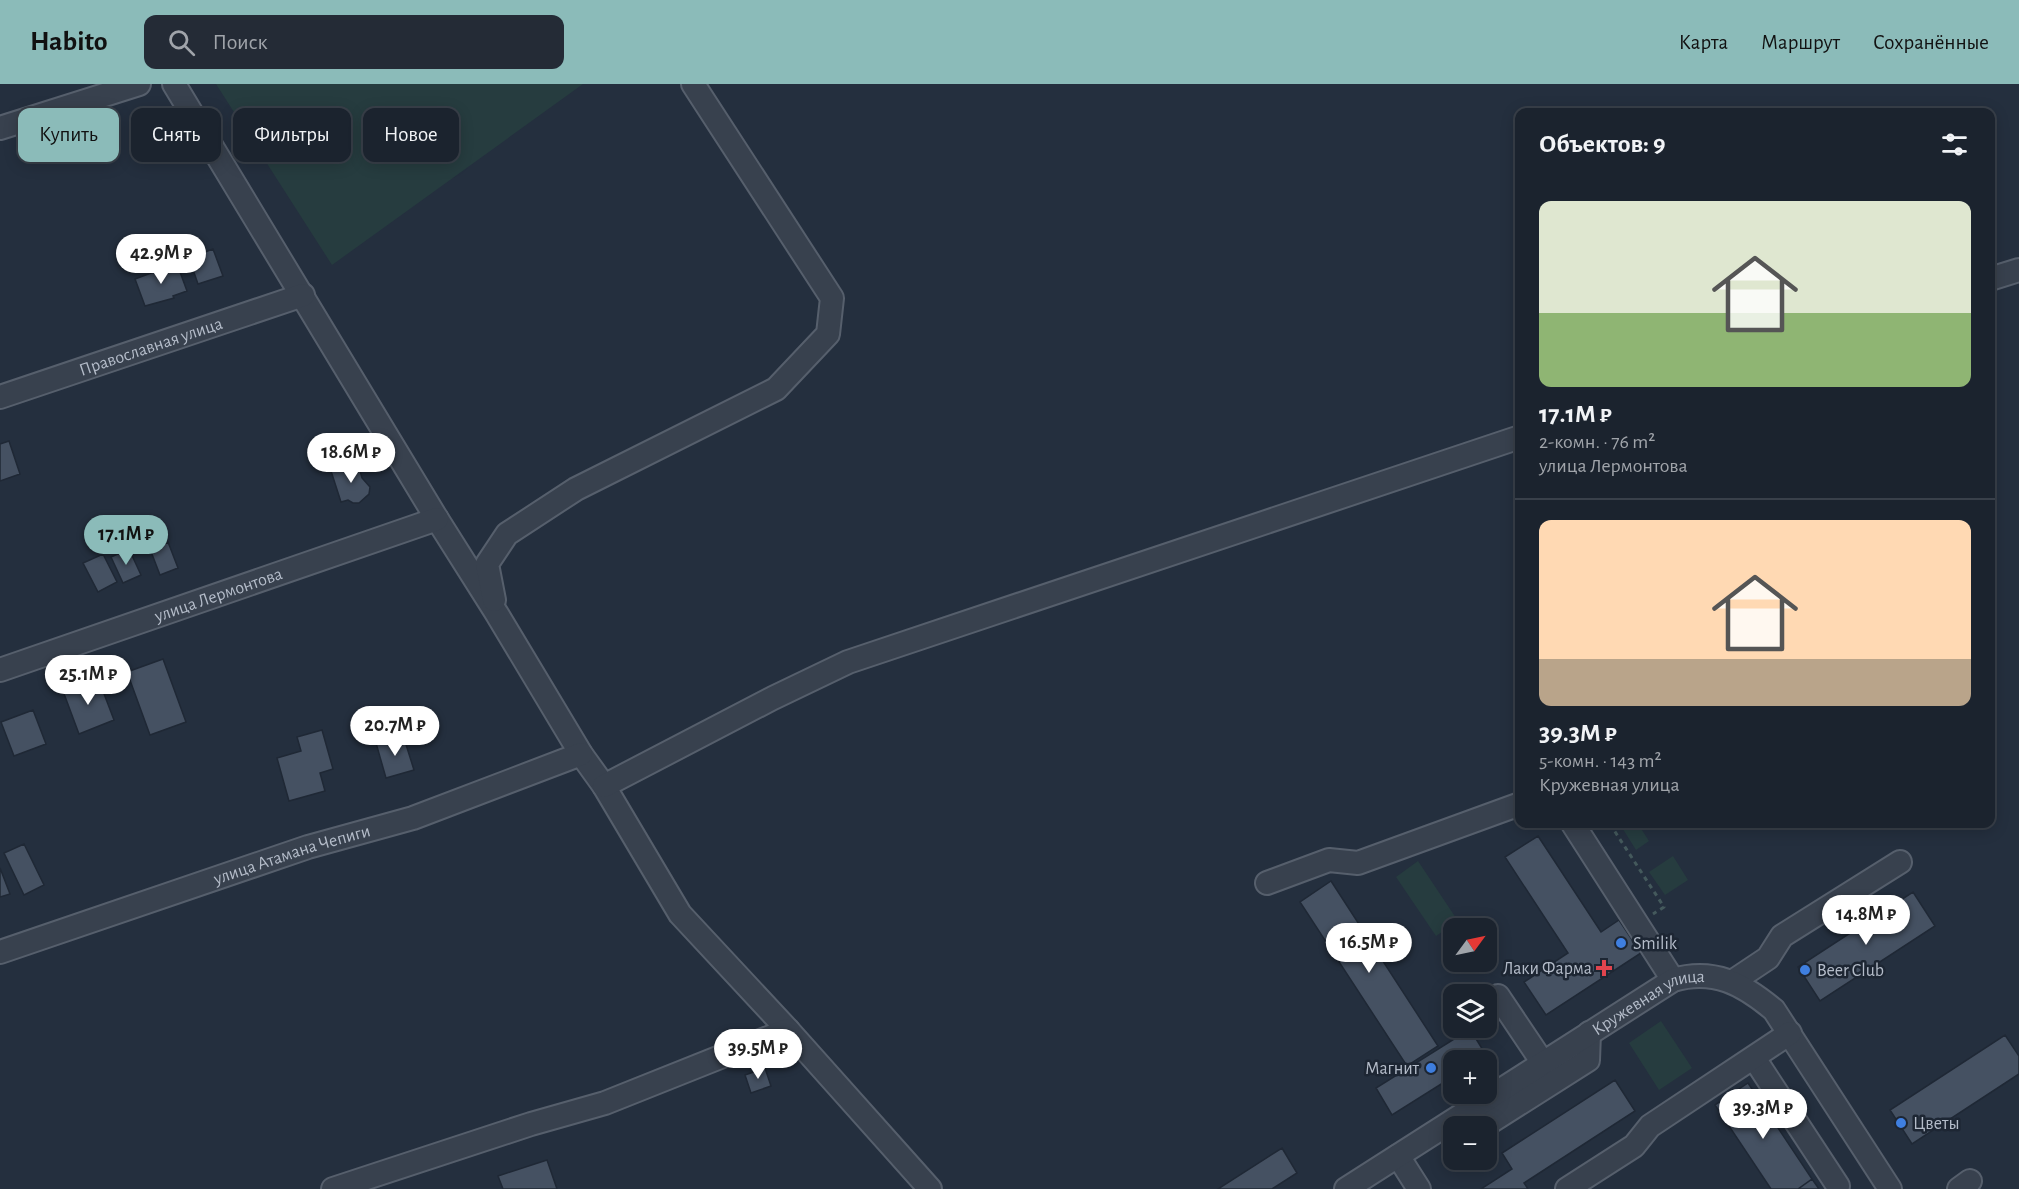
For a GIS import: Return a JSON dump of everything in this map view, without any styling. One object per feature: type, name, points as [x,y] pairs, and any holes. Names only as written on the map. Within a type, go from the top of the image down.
[{"type":"street","points":[[0,128],[139,84]]},
{"type":"street","points":[[174,84],[437,519],[581,754],[604,786],[680,914],[788,1030],[930,1189]]},
{"type":"street","points":[[496,614],[487,564],[507,534],[576,489],[776,389],[828,334],[832,298],[693,84]]},
{"type":"street","points":[[1995,277],[2019,270]]},
{"type":"street","name":"Православная улица","points":[[0,397],[303,295]]},
{"type":"street","points":[[604,786],[772,698],[848,662],[1515,439]]},
{"type":"street","name":"улица Лермонтова","points":[[0,669],[437,519]]},
{"type":"street","name":"улица Атамана Чепиги","points":[[0,952],[308,848],[413,818],[581,754]]},
{"type":"street","points":[[1267,883],[1329,860],[1358,862],[1515,806]]},
{"type":"street","points":[[1576,828],[1673,980]]},
{"type":"street","points":[[1732,982],[1768,958],[1782,936],[1900,862]]},
{"type":"street","name":"Кружевная улица","points":[[1471,1116],[1543,1063],[1673,980],[1690,975],[1713,976],[1732,982],[1755,994],[1773,1010],[1890,1189]]},
{"type":"street","points":[[1498,996],[1543,1063]]},
{"type":"street","points":[[333,1189],[605,1102],[788,1030]]},
{"type":"street","points":[[1497,1118],[1588,1060],[1589,1033]]},
{"type":"street","points":[[1567,1189],[1634,1146],[1650,1126],[1790,1033]]},
{"type":"street","points":[[1754,1058],[1838,1186]]},
{"type":"street","name":"Кружевная улица","points":[[1346,1189],[1398,1156],[1443,1137]]},
{"type":"street","points":[[1398,1156],[1419,1189]]},
{"type":"path","points":[[1612,828],[1664,907],[1646,918]]},
{"type":"green space","points":[[216,84],[583,84],[332,265],[266,162],[351,162],[351,108],[233,108],[233,111]]},
{"type":"green space","points":[[1622,828],[1641,828],[1649,841],[1636,850]]},
{"type":"green space","points":[[1673,856],[1688,880],[1665,895],[1649,872]]},
{"type":"green space","points":[[1418,861],[1456,918],[1443,918],[1443,931],[1436,936],[1396,877]]},
{"type":"green space","points":[[1661,1021],[1692,1068],[1659,1090],[1629,1043]]},
{"type":"building","points":[[213,249],[223,276],[198,284],[189,258]]},
{"type":"building","points":[[176,261],[187,291],[173,296],[174,298],[145,306],[135,279]]},
{"type":"building","points":[[9,441],[20,474],[0,481],[0,444]]},
{"type":"building","points":[[358,463],[362,478],[370,487],[369,494],[359,503],[348,500],[341,502],[331,471]]},
{"type":"building","points":[[168,542],[178,568],[160,575],[150,549]]},
{"type":"building","points":[[129,549],[141,575],[123,583],[111,557]]},
{"type":"building","points":[[103,554],[117,582],[98,592],[83,563]]},
{"type":"building","points":[[163,659],[186,722],[150,735],[127,672]]},
{"type":"building","points":[[98,678],[114,720],[79,734],[63,691]]},
{"type":"building","points":[[33,710],[46,744],[14,756],[1,722]]},
{"type":"building","points":[[322,730],[333,769],[320,773],[325,791],[289,801],[277,758],[301,751],[297,737]]},
{"type":"building","points":[[403,735],[414,770],[386,778],[376,743]]},
{"type":"building","points":[[1538,836],[1601,932],[1619,920],[1641,953],[1546,1015],[1524,982],[1568,953],[1505,857]]},
{"type":"building","points":[[24,844],[44,885],[24,895],[4,853]]},
{"type":"building","points":[[0,868],[10,894],[0,897]]},
{"type":"building","points":[[1331,881],[1438,1046],[1407,1066],[1300,902]]},
{"type":"building","points":[[1913,892],[1935,926],[1820,1001],[1798,967]]},
{"type":"building","points":[[2005,1035],[2019,1056],[2019,1074],[1912,1144],[1890,1110]]},
{"type":"building","name":"Магнит","points":[[1456,1038],[1476,1038],[1483,1050],[1443,1050],[1443,1083],[1392,1115],[1376,1088]]},
{"type":"building","points":[[765,1068],[771,1086],[751,1093],[745,1075]]},
{"type":"building","points":[[1615,1080],[1635,1111],[1524,1183],[1528,1189],[1481,1189],[1512,1169],[1502,1153]]},
{"type":"building","points":[[1748,1083],[1812,1179],[1798,1189],[1771,1189],[1715,1105]]},
{"type":"building","points":[[1282,1148],[1297,1173],[1272,1189],[1218,1189]]},
{"type":"building","points":[[547,1160],[557,1189],[503,1189],[498,1176]]},
{"type":"building","points":[[1812,1179],[1819,1189],[1798,1189]]},
{"type":"place","name":"Smilik","points":[[1621,943]]},
{"type":"place","name":"Лаки Фарма","points":[[1604,968]]},
{"type":"place","name":"Beer Club","points":[[1805,970]]},
{"type":"place","name":"Магнит","points":[[1431,1068]]},
{"type":"place","name":"Цветы","points":[[1901,1123]]}]
